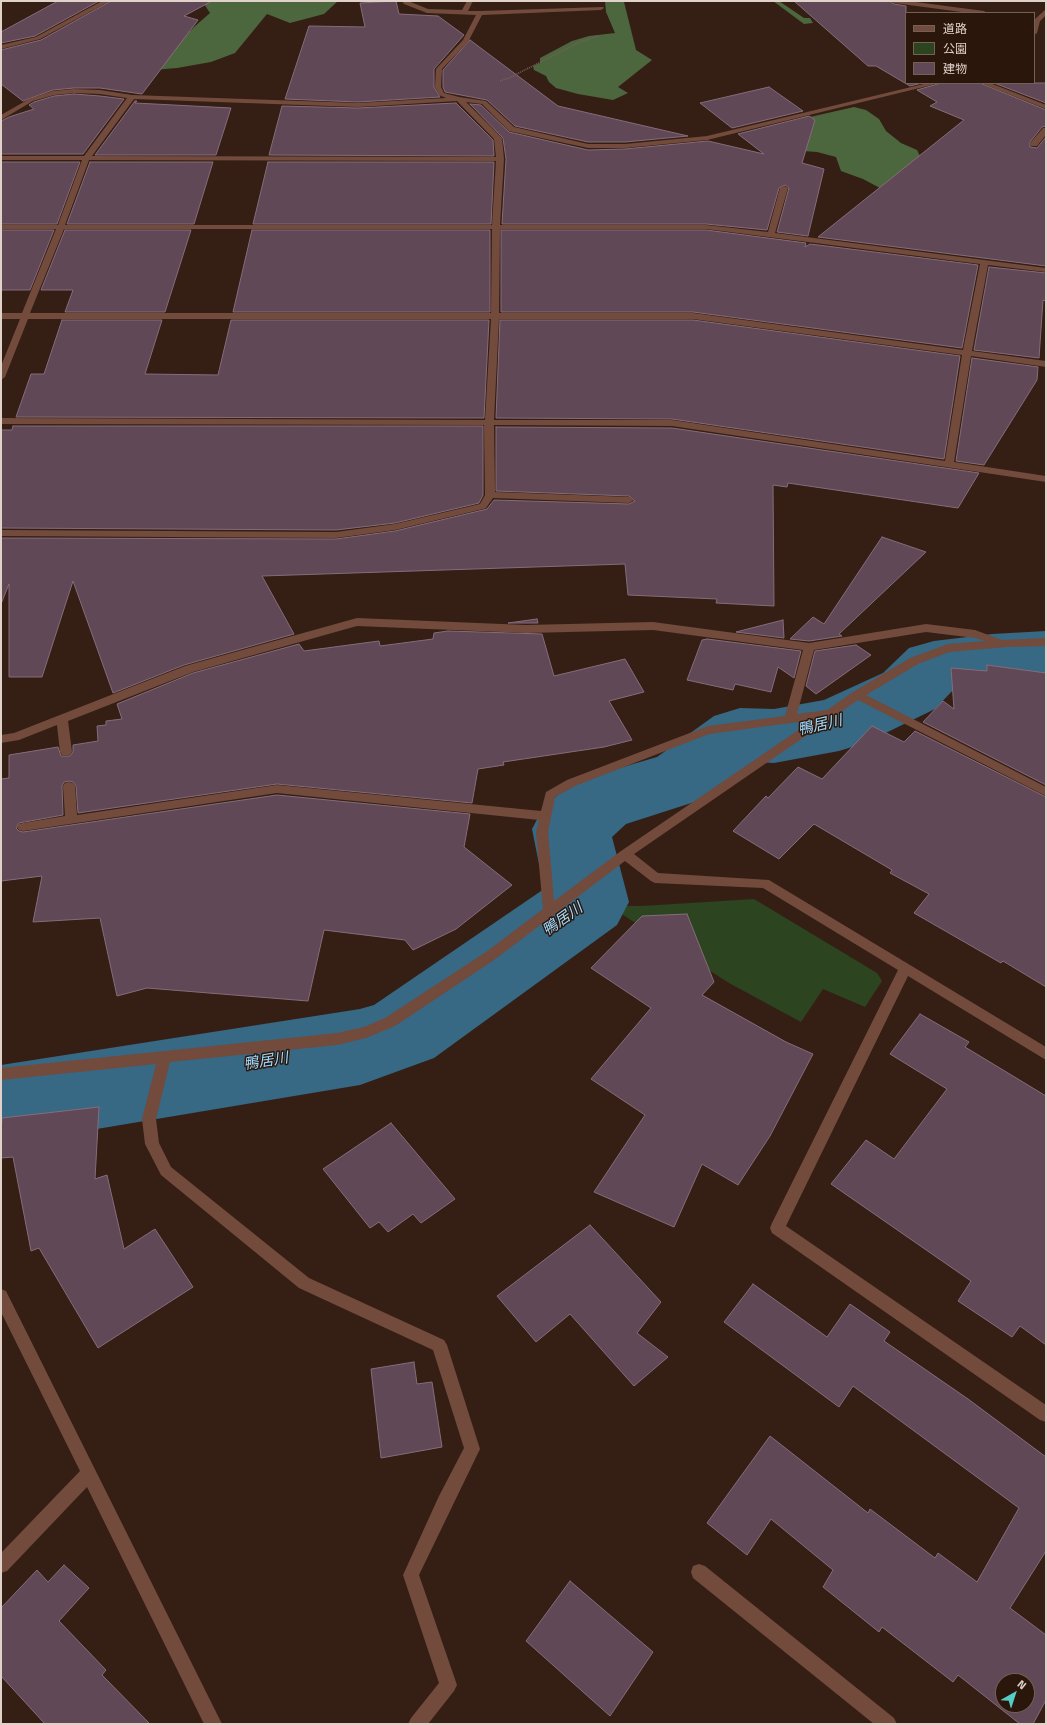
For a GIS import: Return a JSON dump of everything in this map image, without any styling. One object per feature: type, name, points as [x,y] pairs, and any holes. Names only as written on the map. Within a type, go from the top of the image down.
[{"type":"street","points":[[1,47],[38,38],[107,1]]},
{"type":"street","points":[[405,1],[406,3],[427,11],[480,14],[601,8]]},
{"type":"street","points":[[464,12],[470,1]]},
{"type":"street","points":[[894,1],[976,12]]},
{"type":"street","points":[[1036,20],[1046,11]]},
{"type":"street","points":[[480,14],[466,41],[439,69],[438,87],[441,94],[459,99],[484,102],[512,129],[588,146],[625,146],[707,138],[934,84]]},
{"type":"street","points":[[987,84],[1046,107]]},
{"type":"street","points":[[1,118],[31,100],[53,93],[74,91],[132,97],[358,105],[459,99],[498,138],[500,159],[496,227],[495,317],[489,423],[490,495],[483,506],[395,527],[336,535],[1,533]]},
{"type":"street","points":[[1,377],[61,226],[86,158],[132,97]]},
{"type":"street","points":[[1034,144],[1046,130]]},
{"type":"street","points":[[1,158],[500,159]]},
{"type":"street","points":[[771,234],[784,188]]},
{"type":"street","points":[[1,227],[706,227],[771,234],[1046,270]]},
{"type":"street","points":[[949,465],[984,262]]},
{"type":"street","points":[[1,316],[693,316],[1046,364]]},
{"type":"street","points":[[1,421],[672,423],[1046,479]]},
{"type":"street","points":[[490,495],[629,500]]},
{"type":"street","points":[[1,739],[15,737],[189,669],[357,622],[526,629],[653,626],[809,647],[926,628],[975,634],[1006,643]]},
{"type":"street","points":[[1,1074],[337,1039],[366,1032],[390,1022],[476,965],[625,854],[857,695],[914,661],[948,648],[1006,643],[1046,642]]},
{"type":"street","points":[[790,719],[809,647]]},
{"type":"street","points":[[857,695],[1046,792]]},
{"type":"street","points":[[549,912],[542,832],[550,795],[571,783],[708,730],[830,714]]},
{"type":"street","points":[[62,719],[66,752]]},
{"type":"street","points":[[69,786],[71,820]]},
{"type":"street","points":[[23,827],[277,789],[545,816]]},
{"type":"street","points":[[625,854],[655,878],[765,883],[905,970],[1046,1054]]},
{"type":"street","points":[[905,970],[856,1066],[777,1228],[1046,1414]]},
{"type":"street","points":[[164,1058],[149,1119],[152,1144],[166,1171],[304,1283],[439,1346],[472,1449],[445,1502],[412,1574],[448,1685],[418,1724]]},
{"type":"street","points":[[1,1296],[212,1724]]},
{"type":"street","points":[[1,1565],[89,1473]]},
{"type":"street","points":[[699,1572],[888,1724]]},
{"type":"path","points":[[494,82],[509,78],[578,42],[602,35]]},
{"type":"green space","points":[[181,1],[338,1],[324,14],[290,23],[267,14],[235,53],[211,62],[177,68],[118,73],[181,41],[210,13],[204,4]]},
{"type":"green space","points":[[605,1],[631,1],[624,2],[636,50],[652,60],[618,87],[628,93],[613,100],[578,94],[556,88],[549,82],[546,76],[534,70],[533,66],[540,63],[540,58],[572,41],[589,36],[615,33],[606,12]]},
{"type":"green space","points":[[773,1],[779,1],[804,18],[810,18],[813,23],[804,24]]},
{"type":"green space","points":[[854,107],[866,110],[879,119],[886,131],[901,143],[917,150],[920,156],[895,196],[863,179],[841,171],[836,157],[817,152],[803,151],[766,127]]},
{"type":"green space","points":[[754,899],[877,973],[882,981],[865,1007],[823,989],[801,1022],[729,983],[609,906],[642,906]]},
{"type":"building","points":[[58,1],[99,1],[35,36],[1,43],[1,32]]},
{"type":"building","points":[[111,1],[212,1],[184,16],[198,20],[142,94],[100,88],[74,88],[53,90],[23,101],[1,84],[1,50],[41,40]]},
{"type":"building","points":[[396,1],[399,14],[438,16],[464,35],[434,69],[434,87],[440,97],[358,102],[285,99],[309,26],[365,27],[360,3]]},
{"type":"building","points":[[794,1],[890,1],[894,4],[906,6],[905,83],[876,66],[868,66]]},
{"type":"building","points":[[470,40],[558,106],[688,136],[625,142],[588,142],[515,126],[487,100],[445,92],[443,87],[443,70]]},
{"type":"building","points":[[1046,83],[1046,103],[997,84]]},
{"type":"building","points":[[907,84],[918,84],[910,86]]},
{"type":"building","points":[[938,84],[982,84],[1046,110],[1046,126],[1042,127],[1030,142],[1030,147],[1037,148],[1046,137],[1046,266],[818,237],[964,120],[930,106],[937,102],[917,90]]},
{"type":"building","points":[[769,87],[803,111],[732,128],[700,103]]},
{"type":"building","points":[[74,94],[124,99],[83,154],[1,154],[1,121],[34,109],[29,105],[34,102],[54,96]]},
{"type":"building","points":[[135,101],[137,101],[135,103],[231,108],[216,155],[95,155]]},
{"type":"building","points":[[456,103],[493,140],[494,156],[269,155],[282,106],[358,108]]},
{"type":"building","points":[[470,104],[481,105],[509,132],[588,150],[625,149],[708,141],[764,154],[738,134],[809,116],[815,120],[802,163],[824,169],[808,236],[777,232],[789,188],[785,185],[779,188],[767,230],[706,224],[502,224],[506,159],[503,138]]},
{"type":"building","points":[[1,162],[80,162],[57,224],[1,224]]},
{"type":"building","points":[[90,162],[213,162],[194,224],[67,224]]},
{"type":"building","points":[[268,162],[494,162],[491,224],[253,224]]},
{"type":"building","points":[[1,230],[54,230],[30,290],[1,290]]},
{"type":"building","points":[[65,230],[191,230],[165,312],[65,312],[73,290],[41,290]]},
{"type":"building","points":[[252,230],[490,230],[490,312],[233,312]]},
{"type":"building","points":[[501,230],[706,230],[806,243],[805,247],[810,244],[978,265],[962,348],[693,312],[501,312]]},
{"type":"building","points":[[989,267],[1046,273],[1046,301],[1043,300],[1039,358],[974,350]]},
{"type":"building","points":[[62,320],[162,320],[145,374],[218,375],[231,320],[489,320],[484,418],[16,417],[31,374],[44,374]]},
{"type":"building","points":[[500,320],[693,320],[960,356],[944,459],[672,419],[496,418]]},
{"type":"building","points":[[972,358],[1038,367],[1037,380],[984,465],[956,461]]},
{"type":"building","points":[[13,426],[483,426],[483,495],[479,503],[395,523],[336,530],[1,528],[1,430],[12,430]]},
{"type":"building","points":[[496,427],[672,428],[979,473],[958,508],[788,483],[787,487],[773,485],[774,606],[716,603],[717,599],[628,595],[625,564],[262,576],[294,634],[184,665],[113,693],[73,581],[42,677],[9,677],[9,584],[1,604],[1,538],[336,539],[395,531],[483,510],[487,509],[494,500],[629,504],[635,501],[629,496],[496,491]]},
{"type":"building","points":[[882,537],[926,552],[839,634],[842,636],[809,641],[790,639],[813,617],[824,624]]},
{"type":"building","points":[[537,619],[538,623],[508,623]]},
{"type":"building","points":[[783,620],[784,638],[736,632]]},
{"type":"building","points":[[448,631],[542,634],[554,676],[625,659],[644,692],[609,701],[632,740],[604,747],[503,762],[504,765],[478,769],[472,803],[277,784],[78,813],[76,786],[73,782],[69,781],[64,782],[62,786],[63,815],[19,823],[16,828],[23,832],[277,795],[470,814],[464,847],[512,885],[456,929],[413,950],[405,940],[324,930],[308,1001],[147,988],[117,996],[100,918],[33,922],[42,876],[1,881],[1,779],[9,778],[9,755],[58,747],[61,756],[70,756],[73,752],[73,745],[98,741],[97,726],[106,725],[106,721],[122,719],[117,704],[193,673],[299,644],[304,651],[379,641],[380,646],[433,639],[434,633]]},
{"type":"building","points":[[707,639],[801,651],[794,678],[778,667],[771,692],[735,684],[733,690],[687,680],[702,640]]},
{"type":"building","points":[[856,645],[871,655],[816,694],[806,686],[815,651]]},
{"type":"building","points":[[987,665],[1046,673],[1046,785],[923,722],[943,701],[954,709],[951,668],[987,671]]},
{"type":"building","points":[[872,726],[904,742],[915,731],[1046,797],[1046,987],[1003,961],[1001,963],[914,913],[929,894],[890,873],[892,870],[814,824],[779,859],[733,831],[766,796],[768,798],[798,767],[822,779]]},
{"type":"building","points":[[687,914],[714,982],[702,995],[786,1042],[813,1054],[770,1136],[738,1185],[702,1164],[674,1227],[594,1192],[645,1115],[591,1079],[651,1008],[591,968],[642,916]]},
{"type":"building","points":[[920,1014],[969,1042],[965,1047],[1046,1096],[1046,1345],[1020,1326],[1012,1337],[958,1301],[971,1281],[831,1184],[866,1140],[894,1159],[947,1089],[890,1054]]},
{"type":"building","points":[[99,1107],[95,1179],[107,1175],[124,1249],[155,1229],[193,1287],[98,1348],[39,1248],[31,1251],[13,1157],[1,1158],[1,1133],[2,1118]]},
{"type":"building","points":[[391,1123],[455,1199],[421,1223],[413,1214],[388,1232],[379,1222],[370,1228],[323,1169]]},
{"type":"building","points":[[590,1225],[661,1302],[637,1333],[668,1357],[634,1386],[570,1314],[536,1342],[497,1296]]},
{"type":"building","points":[[753,1284],[827,1337],[850,1304],[890,1332],[884,1341],[968,1399],[1046,1457],[1046,1551],[1010,1608],[1046,1635],[1046,1700],[1033,1724],[1020,1724],[1006,1713],[1035,1713],[1035,1673],[995,1673],[995,1704],[958,1675],[953,1682],[882,1627],[879,1632],[823,1587],[833,1570],[771,1519],[747,1555],[707,1523],[770,1436],[868,1513],[870,1509],[935,1558],[938,1553],[977,1582],[1019,1508],[853,1386],[839,1407],[724,1322]]},
{"type":"building","points":[[414,1362],[417,1384],[432,1382],[442,1447],[381,1458],[371,1369]]},
{"type":"building","points":[[64,1565],[89,1588],[59,1621],[106,1670],[102,1675],[150,1724],[45,1724],[1,1676],[1,1608],[37,1570],[48,1582]]},
{"type":"building","points":[[570,1581],[653,1652],[610,1716],[526,1641]]},
{"type":"waterway","name":"鴨居川","points":[[1,1105],[360,1047],[403,1032],[588,902],[571,829],[599,803],[683,777],[740,735],[774,736],[839,724],[909,691],[934,666],[992,659],[1046,656]]}]
